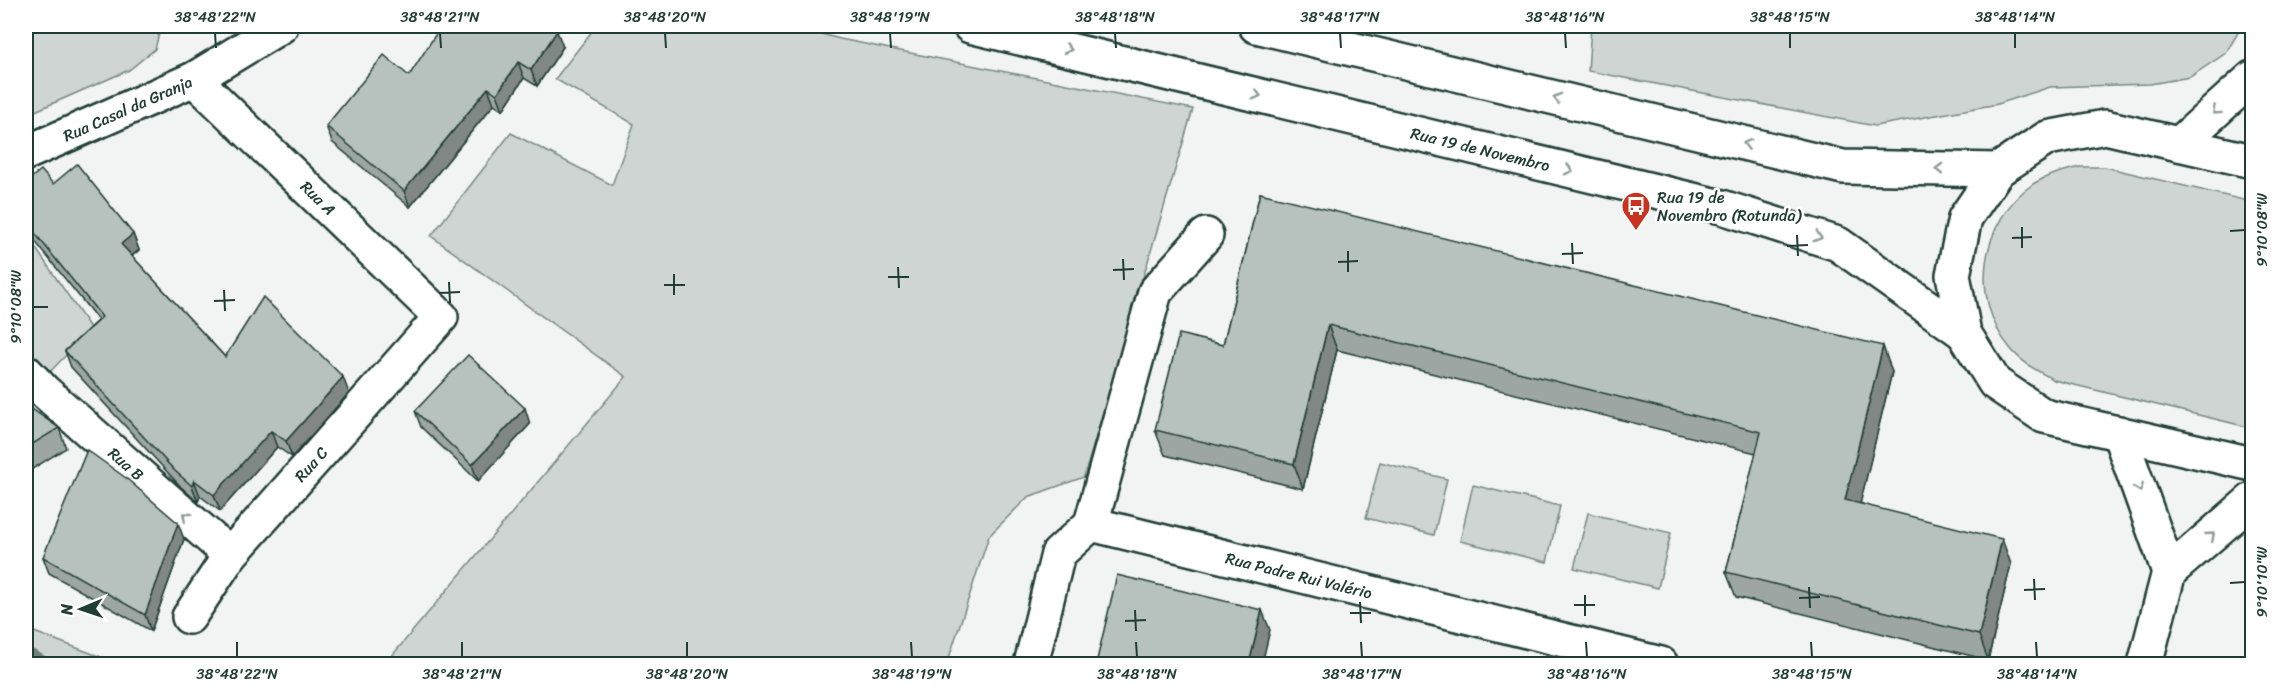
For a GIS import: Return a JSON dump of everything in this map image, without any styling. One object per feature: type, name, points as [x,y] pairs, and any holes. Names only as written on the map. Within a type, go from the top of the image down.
[{"type":"street","points":[[226,59],[230,26]]},
{"type":"street","name":"Rua Casal da Granja","points":[[26,153],[194,79],[281,26]]},
{"type":"street","name":"Rua 19 de Novembro","points":[[970,26],[1722,207],[1838,244],[1964,333]]},
{"type":"street","points":[[1256,26],[1335,36],[1843,167],[1998,170]]},
{"type":"street","points":[[2179,144],[2253,78]]},
{"type":"street","name":"Rua A","points":[[194,79],[441,316]]},
{"type":"street","name":"Rua 19 de Novembro","points":[[2253,161],[2105,127],[2047,138],[1998,170],[1965,218],[1953,275],[1964,333],[1995,383],[2043,416],[2253,464]]},
{"type":"street","points":[[1031,664],[1058,554],[1091,524],[1155,292],[1206,235]]},
{"type":"street","name":"Rua C","points":[[189,617],[230,555],[441,316]]},
{"type":"street","name":"Rua B","points":[[26,372],[45,392],[230,555]]},
{"type":"street","points":[[2119,433],[2169,572],[2145,664]]},
{"type":"street","points":[[2169,572],[2253,500]]},
{"type":"street","name":"Rua Padre Rui Valério","points":[[1091,524],[1661,664]]},
{"type":"shaded area","points":[[26,26],[161,26],[155,49],[129,70],[26,115]]},
{"type":"shaded area","points":[[596,26],[791,26],[840,39],[1193,109],[1084,477],[1028,497],[989,536],[947,664],[385,664],[626,377],[431,236],[511,133],[612,185],[634,124],[555,79]]},
{"type":"shaded area","points":[[1591,26],[2242,26],[2226,53],[2190,77],[2150,84],[2050,87],[1998,104],[1875,126],[1588,71]]},
{"type":"shaded area","points":[[2080,167],[2105,167],[2252,202],[2252,428],[2054,380],[2030,366],[2010,348],[1997,328],[1989,307],[1985,284],[1986,262],[1992,239],[2001,218],[2015,200],[2033,184]]},
{"type":"shaded area","points":[[26,234],[91,329],[49,373],[26,348]]},
{"type":"shaded area","points":[[1380,462],[1447,479],[1434,535],[1366,518]]},
{"type":"shaded area","points":[[1473,485],[1560,506],[1547,562],[1460,541]]},
{"type":"shaded area","points":[[1588,513],[1671,533],[1658,588],[1574,568]]},
{"type":"shaded area","points":[[26,629],[120,664],[26,664]]},
{"type":"building","points":[[441,26],[548,26],[557,31],[531,70],[518,62],[497,94],[488,88],[404,191],[326,126],[384,55],[409,76]]},
{"type":"building","points":[[77,164],[133,234],[121,244],[225,357],[263,297],[343,377],[286,441],[271,431],[214,495],[194,480],[192,486],[175,471],[65,351],[102,317],[26,222],[26,182],[41,170],[53,184]]},
{"type":"building","points":[[1260,193],[1883,346],[1845,500],[2002,539],[1979,635],[1726,572],[1761,432],[1328,325],[1294,464],[1155,430],[1179,334],[1223,345]]},
{"type":"building","points":[[468,355],[525,408],[472,465],[415,411]]},
{"type":"building","points":[[26,405],[59,428],[26,448]]},
{"type":"building","points":[[87,450],[126,478],[178,523],[145,615],[43,557]]},
{"type":"building","points":[[1117,575],[1262,610],[1249,664],[1096,664]]},
{"type":"waterway","points":[[26,654],[44,664]]},
{"type":"place","name":"Rua 19 de Novembro (Rotunda)","points":[[1636,232]]}]
